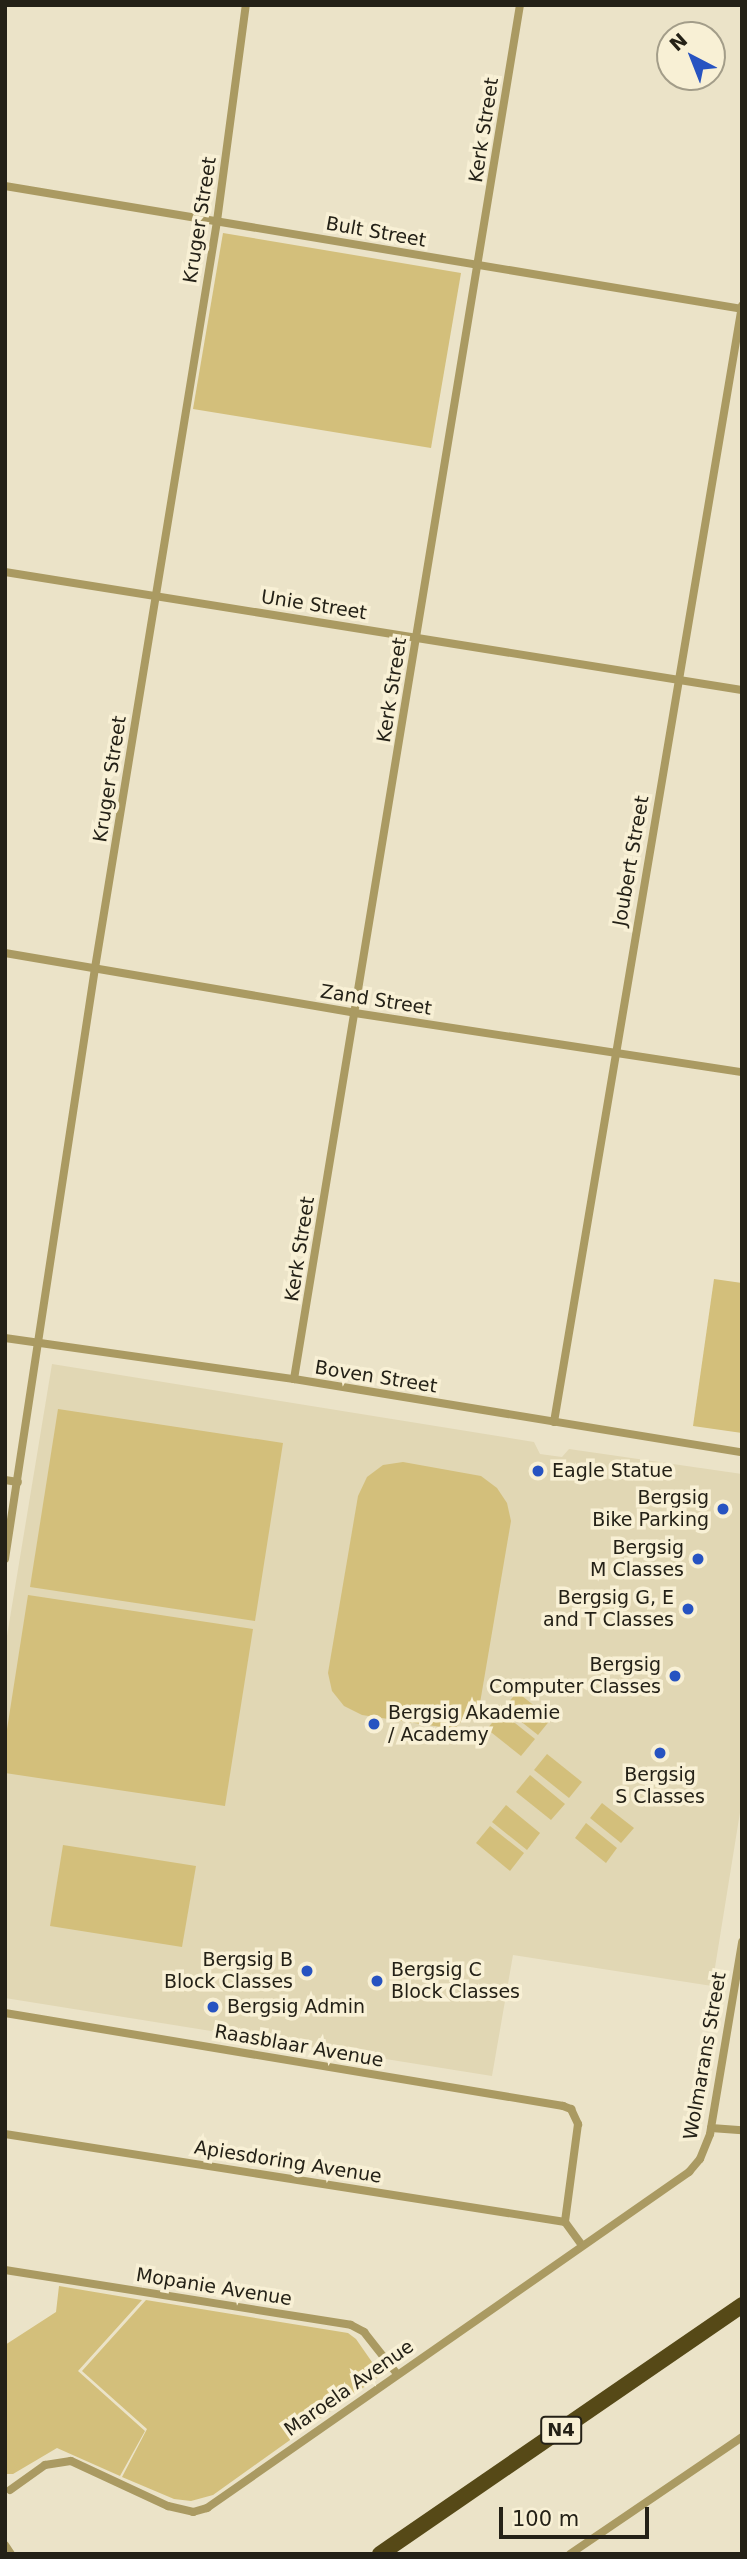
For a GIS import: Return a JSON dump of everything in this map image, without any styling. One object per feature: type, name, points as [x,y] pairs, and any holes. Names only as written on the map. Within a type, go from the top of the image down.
[{"type":"highway","name":"N4","points":[[380,2554],[742,2305]]},
{"type":"street","name":"Kruger Street","points":[[5,1559],[40,1344],[95,968],[216,221],[246,5]]},
{"type":"street","name":"Kerk Street","points":[[294,1379],[520,5]]},
{"type":"street","name":"Bult Street","points":[[5,186],[742,308]]},
{"type":"street","name":"Joubert Street","points":[[555,1422],[742,308]]},
{"type":"street","name":"Unie Street","points":[[5,572],[742,690]]},
{"type":"street","name":"Zand Street","points":[[5,953],[355,1013],[742,1072]]},
{"type":"street","name":"Boven Street","points":[[5,1338],[294,1379],[742,1452]]},
{"type":"street","points":[[5,1480],[18,1482]]},
{"type":"street","name":"Wolmarans Street","points":[[689,2172],[700,2159],[711,2128],[742,1942]]},
{"type":"street","name":"Raasblaar Avenue","points":[[5,2012],[556,2104],[571,2109],[578,2124],[565,2221]]},
{"type":"street","points":[[711,2128],[742,2130]]},
{"type":"street","name":"Apiesdoring Avenue","points":[[5,2134],[565,2221]]},
{"type":"street","name":"Maroela Avenue","points":[[10,2490],[45,2465],[71,2460],[168,2506],[193,2512],[201,2510],[689,2172]]},
{"type":"street","points":[[565,2221],[583,2245]]},
{"type":"street","name":"Mopanie Avenue","points":[[5,2270],[352,2325],[364,2332],[397,2374]]},
{"type":"street","points":[[570,2554],[742,2437]]},
{"type":"street","points":[[5,2545],[11,2554]]},
{"type":"shaded area","points":[[223,233],[461,273],[431,448],[193,409]]},
{"type":"shaded area","points":[[714,1279],[742,1283],[742,1433],[693,1426]]},
{"type":"shaded area","name":"Bergsig Akademie / Academy","points":[[52,1364],[534,1442],[540,1454],[562,1457],[569,1449],[742,1474],[742,1800],[712,1986],[513,1955],[492,2076],[5,1998],[5,1648]]},
{"type":"shaded area","points":[[58,1409],[283,1443],[255,1621],[30,1587]]},
{"type":"shaded area","points":[[403,1462],[481,1476],[497,1488],[507,1503],[511,1521],[480,1703],[454,1729],[362,1715],[344,1706],[332,1691],[328,1673],[358,1496],[367,1477],[383,1465]]},
{"type":"shaded area","points":[[28,1595],[253,1629],[225,1806],[5,1773],[5,1742]]},
{"type":"shaded area","points":[[517,1692],[551,1719],[538,1735],[504,1708]]},
{"type":"shaded area","points":[[501,1712],[535,1739],[521,1756],[487,1729]]},
{"type":"shaded area","points":[[547,1754],[582,1782],[569,1798],[534,1770]]},
{"type":"shaded area","points":[[530,1775],[565,1804],[551,1820],[516,1792]]},
{"type":"shaded area","points":[[602,1803],[634,1828],[621,1843],[590,1818]]},
{"type":"shaded area","points":[[506,1805],[540,1833],[527,1850],[492,1822]]},
{"type":"shaded area","points":[[586,1823],[617,1848],[606,1863],[575,1838]]},
{"type":"shaded area","points":[[490,1826],[524,1853],[510,1871],[476,1843]]},
{"type":"shaded area","points":[[63,1845],[196,1866],[182,1947],[50,1926]]},
{"type":"shaded area","points":[[59,2286],[142,2300],[78,2371],[145,2431],[120,2476],[57,2448],[13,2474],[5,2474],[5,2345],[56,2312]]},
{"type":"shaded area","points":[[146,2300],[348,2333],[356,2339],[381,2375],[213,2495],[191,2501],[174,2499],[122,2477],[147,2429],[82,2371]]},
{"type":"place","name":"Eagle Statue","points":[[538,1471]]},
{"type":"place","name":"Bergsig Bike Parking","points":[[723,1509]]},
{"type":"place","name":"Bergsig M Classes","points":[[698,1559]]},
{"type":"place","name":"Bergsig G, E and T Classes","points":[[688,1609]]},
{"type":"place","name":"Bergsig Computer Classes","points":[[675,1676]]},
{"type":"place","name":"Bergsig Akademie / Academy","points":[[374,1724]]},
{"type":"place","name":"Bergsig S Classes","points":[[660,1753]]},
{"type":"place","name":"Bergsig B Block Classes","points":[[307,1971]]},
{"type":"place","name":"Bergsig C Block Classes","points":[[377,1981]]},
{"type":"place","name":"Bergsig Admin","points":[[213,2007]]}]
